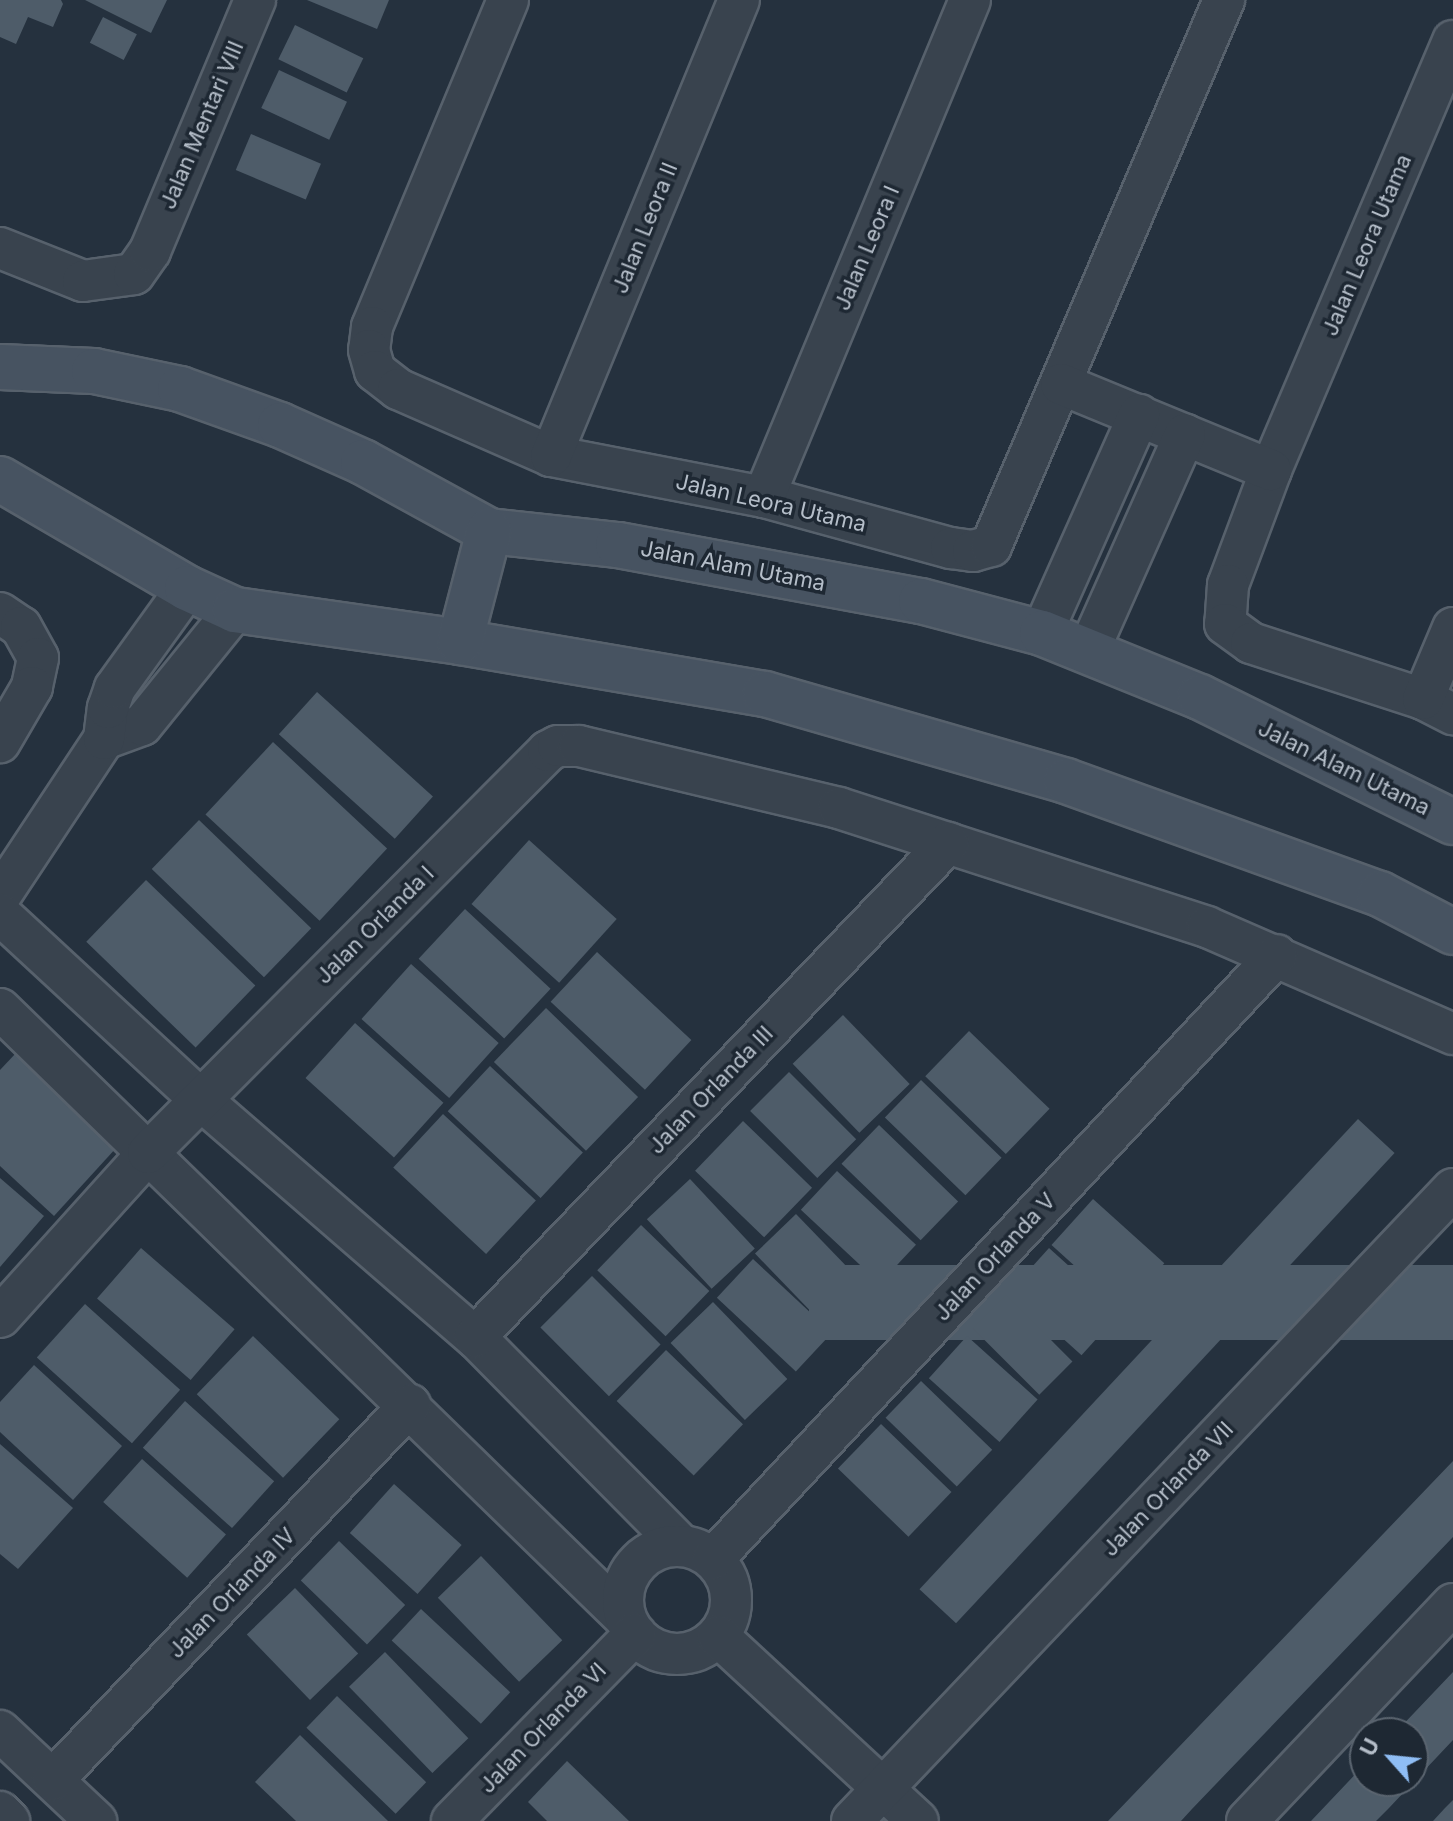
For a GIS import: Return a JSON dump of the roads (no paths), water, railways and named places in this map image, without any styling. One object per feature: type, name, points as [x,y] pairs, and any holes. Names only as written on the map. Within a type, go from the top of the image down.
[{"type":"main road","name":"Jalan Alam Utama","points":[[0,367],[94,371],[180,389],[280,425],[363,462],[489,531],[649,550],[921,601],[1042,633],[1200,697],[1453,822]]},
{"type":"main road","points":[[0,479],[187,588],[235,610],[460,642],[765,694],[1066,781],[1380,894],[1453,932]]},
{"type":"main road","points":[[460,642],[489,531]]},
{"type":"street","name":"Jalan Mentari VIII","points":[[0,248],[83,281],[134,274],[150,251],[255,0]]},
{"type":"street","name":"Jalan Leora Utama","points":[[508,0],[381,301],[369,350],[375,371],[398,389],[551,456],[764,497],[951,548],[973,551],[991,546],[1224,0]]},
{"type":"street","name":"Jalan Leora II","points":[[551,456],[739,0]]},
{"type":"street","name":"Jalan Leora I","points":[[764,497],[970,0]]},
{"type":"street","name":"Jalan Leora Utama","points":[[1438,707],[1251,643],[1225,624],[1228,585],[1271,470],[1453,41]]},
{"type":"street","points":[[1061,384],[1271,470]]},
{"type":"street","points":[[1042,633],[1139,415]]},
{"type":"street","points":[[1089,650],[1185,434]]},
{"type":"street","points":[[0,896],[104,739],[108,708],[115,688],[187,588]]},
{"type":"street","points":[[104,739],[142,725],[235,610]]},
{"type":"street","points":[[0,613],[21,627],[38,658],[32,687],[0,742]]},
{"type":"street","points":[[1438,707],[1453,628]]},
{"type":"street","name":"Jalan Orlanda I","points":[[0,1317],[148,1153],[548,751],[558,746],[579,746],[839,808],[948,843]]},
{"type":"street","points":[[948,843],[1207,927],[1453,1034]]},
{"type":"street","name":"Jalan Orlanda III","points":[[475,1337],[948,843]]},
{"type":"street","points":[[0,914],[201,1100],[475,1337],[698,1552],[724,1572],[731,1605],[718,1636],[703,1648],[685,1654],[666,1654],[649,1647],[410,1405],[0,1009]]},
{"type":"street","name":"Jalan Orlanda V","points":[[698,1552],[1277,955]]},
{"type":"street","name":"Jalan Orlanda VII","points":[[852,1821],[1453,1189]]},
{"type":"street","name":"Jalan Orlanda IV","points":[[53,1780],[410,1405]]},
{"type":"street","points":[[630,1626],[623,1599],[626,1581],[636,1564],[665,1547],[698,1552]]},
{"type":"street","points":[[1247,1821],[1453,1604]]},
{"type":"street","name":"Jalan Orlanda VI","points":[[452,1821],[630,1626]]},
{"type":"street","points":[[718,1636],[918,1821]]},
{"type":"street","points":[[0,1731],[96,1821]]},
{"type":"street","points":[[0,1812],[9,1821]]}]
